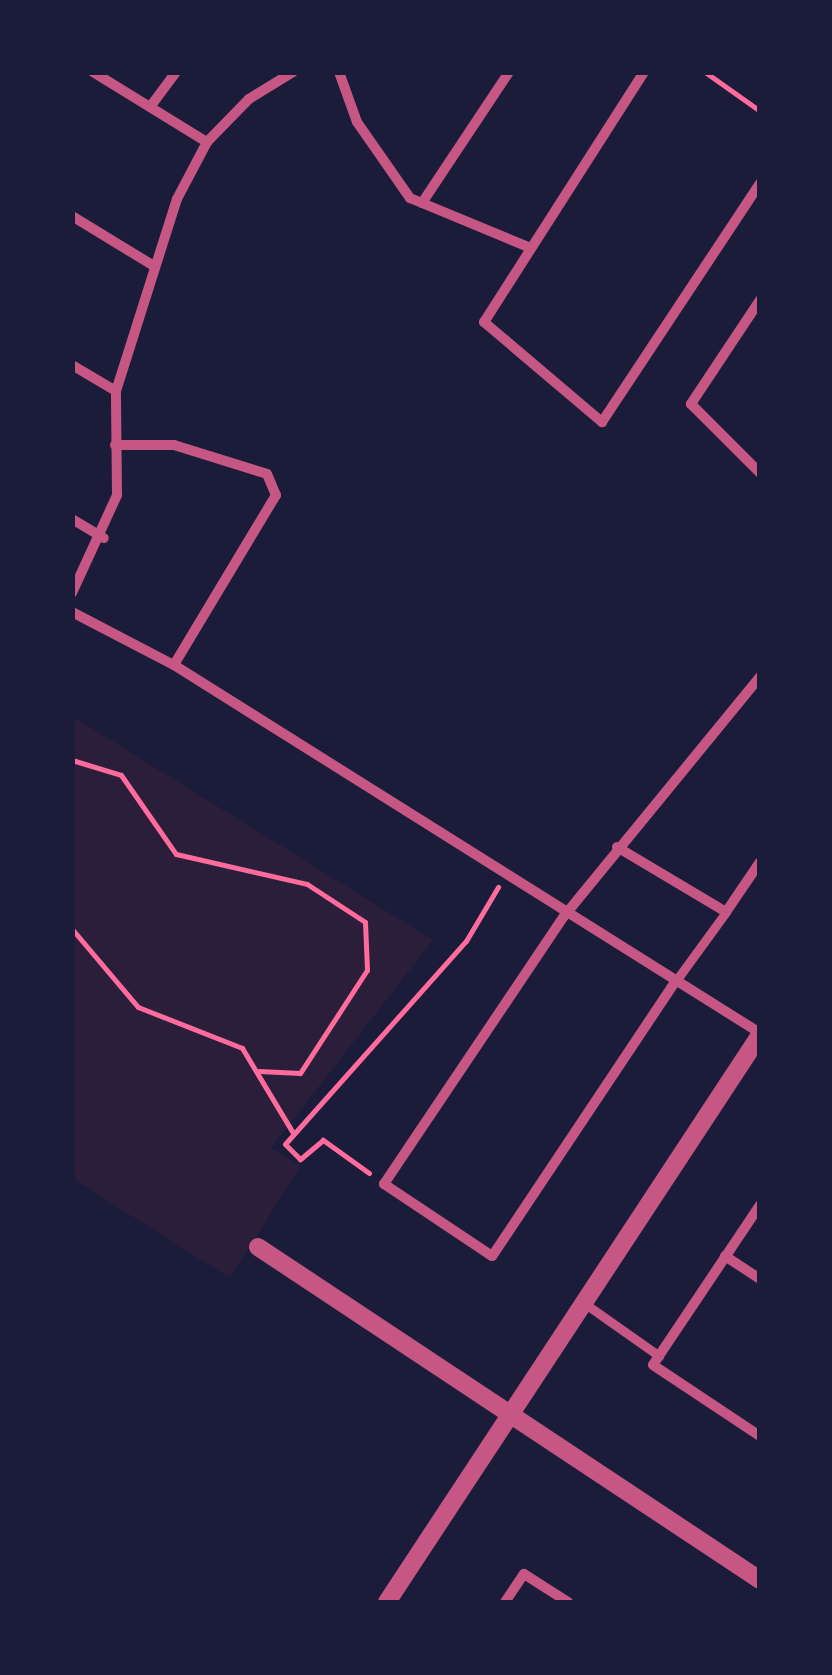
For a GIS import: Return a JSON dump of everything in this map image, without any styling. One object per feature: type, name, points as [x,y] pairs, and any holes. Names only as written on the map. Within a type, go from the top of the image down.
[{"type":"street","points":[[94,72],[207,142]]},
{"type":"street","points":[[150,107],[176,72]]},
{"type":"street","points":[[72,593],[104,538],[117,495],[116,391],[154,266],[207,142],[248,99],[293,72]]},
{"type":"street","points":[[339,72],[357,122],[422,203],[532,248]]},
{"type":"street","points":[[422,203],[509,72]]},
{"type":"street","points":[[644,72],[484,322],[602,422],[760,183]]},
{"type":"street","points":[[72,216],[154,266]]},
{"type":"street","points":[[760,300],[691,404],[760,472]]},
{"type":"street","points":[[72,365],[116,391]]},
{"type":"street","points":[[115,445],[174,445],[267,474],[276,495],[174,665]]},
{"type":"street","points":[[72,519],[104,538]]},
{"type":"street","points":[[72,612],[174,665],[565,915],[760,1034],[387,1602]]},
{"type":"street","points":[[760,677],[565,915],[384,1184],[492,1256],[760,862]]},
{"type":"street","points":[[617,847],[726,912]]},
{"type":"street","points":[[760,1205],[653,1365],[760,1436]]},
{"type":"street","points":[[258,1247],[760,1580]]},
{"type":"street","points":[[725,1256],[760,1278]]},
{"type":"street","points":[[584,1303],[659,1356]]},
{"type":"street","points":[[506,1602],[524,1574],[568,1602]]},
{"type":"path","points":[[705,72],[760,110]]},
{"type":"path","points":[[72,760],[121,775],[176,854],[307,884],[365,922],[367,970],[300,1072],[259,1071]]},
{"type":"path","points":[[384,1184],[323,1140],[300,1159],[285,1144],[466,941],[505,876]]},
{"type":"path","points":[[72,929],[138,1007],[202,1026],[242,1048],[293,1133]]},
{"type":"shaded area","points":[[72,716],[433,940],[271,1148],[301,1166],[230,1278],[73,1179]]}]
